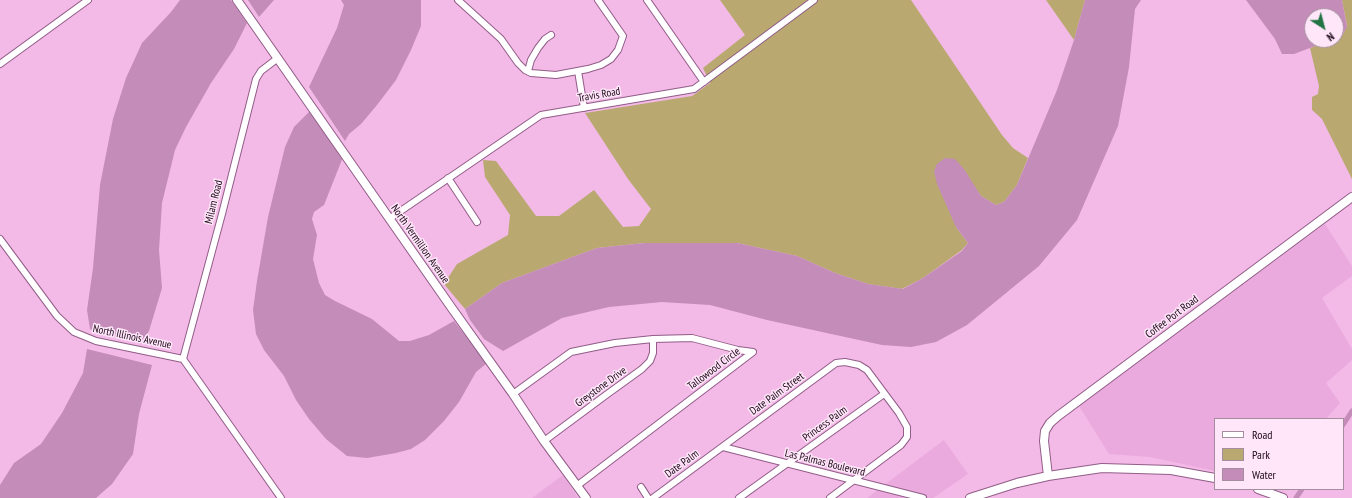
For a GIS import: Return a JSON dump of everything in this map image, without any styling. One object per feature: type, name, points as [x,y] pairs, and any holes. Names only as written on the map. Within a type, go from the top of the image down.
[{"type":"street","points":[[0,64],[88,0]]},
{"type":"street","name":"North Vermillion Avenue","points":[[238,0],[389,219],[513,394],[544,441],[578,485],[586,498]]},
{"type":"street","points":[[458,0],[501,39],[518,63],[528,71],[531,73],[556,75],[601,66],[611,59],[618,50],[623,36],[598,0]]},
{"type":"street","points":[[647,0],[704,82]]},
{"type":"street","name":"Travis Road","points":[[389,219],[535,117],[694,89],[814,0]]},
{"type":"street","points":[[528,71],[531,60],[538,48],[545,39],[551,35]]},
{"type":"street","name":"Milam Road","points":[[183,358],[222,214],[256,79],[261,72],[278,58]]},
{"type":"street","points":[[578,71],[584,108]]},
{"type":"street","points":[[448,178],[477,222]]},
{"type":"street","name":"Coffee Port Road","points":[[1048,476],[1044,441],[1045,431],[1050,423],[1352,197]]},
{"type":"street","name":"North Illinois Avenue","points":[[0,239],[57,316],[74,332],[96,341],[183,358],[281,498]]},
{"type":"street","name":"Tallowood Circle","points":[[513,394],[571,352],[615,343],[653,339],[692,338],[738,350],[753,352],[578,485]]},
{"type":"street","name":"Greystone Drive","points":[[544,441],[642,369],[650,361],[653,353],[653,339]]},
{"type":"street","name":"Date Palm Street","points":[[723,447],[836,364],[845,362],[859,365],[867,370],[884,394]]},
{"type":"street","points":[[830,498],[901,445],[907,437],[907,427],[899,413],[884,394]]},
{"type":"street","name":"Princess Palm","points":[[739,498],[884,394]]},
{"type":"street","name":"Las Palmas Boulevard","points":[[723,447],[923,498]]},
{"type":"street","name":"Date Palm","points":[[653,498],[723,447]]},
{"type":"street","points":[[970,498],[1017,483],[1048,476],[1102,468],[1170,470],[1214,478]]},
{"type":"street","points":[[641,487],[648,498]]},
{"type":"street","points":[[1261,490],[1281,497]]},
{"type":"shaded area","points":[[1325,224],[1352,266],[1352,276],[1322,298],[1352,349],[1352,360],[1326,383],[1340,403],[1327,418],[1214,418],[1214,471],[1150,457],[1109,454],[1079,406]]},
{"type":"shaded area","points":[[944,440],[968,474],[933,498],[867,498]]},
{"type":"shaded area","points":[[563,475],[578,498],[532,498]]},
{"type":"green space","points":[[720,0],[911,0],[1002,135],[1013,148],[1028,158],[1017,185],[1004,202],[996,205],[981,196],[974,186],[956,227],[968,243],[962,250],[923,278],[902,289],[868,284],[835,273],[797,256],[737,243],[645,243],[597,248],[502,283],[465,309],[444,284],[457,264],[508,235],[510,215],[485,177],[483,160],[496,161],[536,216],[559,216],[594,190],[623,227],[639,226],[651,209],[628,179],[585,113],[692,96],[710,83],[703,68],[745,35]]},
{"type":"green space","points":[[1046,0],[1085,0],[1074,40]]},
{"type":"green space","points":[[1342,0],[1352,0],[1352,179],[1322,119],[1312,110],[1312,97],[1318,94],[1319,86],[1310,48],[1344,48],[1344,32],[1347,26]]},
{"type":"water","points":[[180,0],[231,0],[247,23],[234,49],[211,83],[186,127],[175,150],[162,203],[159,250],[162,288],[149,331],[142,340],[99,333],[90,329],[87,310],[93,268],[100,185],[113,119],[126,78],[142,43],[171,12]]},
{"type":"water","points":[[248,0],[274,0],[259,17]]},
{"type":"water","points":[[341,0],[421,0],[421,26],[396,80],[377,105],[361,124],[349,134],[345,141],[309,87],[337,28],[344,5]]},
{"type":"water","points":[[1085,0],[1141,0],[1135,9],[1129,67],[1118,126],[1077,220],[1039,266],[967,325],[936,342],[911,347],[882,345],[767,320],[710,305],[662,302],[609,307],[562,318],[503,351],[484,339],[470,320],[465,309],[502,283],[597,248],[645,243],[737,243],[797,256],[835,273],[868,284],[903,289],[923,278],[962,251],[968,243],[956,227],[937,184],[934,171],[937,164],[945,158],[955,159],[964,169],[981,196],[996,205],[1004,202],[1017,185],[1057,90],[1074,40]]},
{"type":"water","points":[[1246,0],[1342,0],[1343,8],[1304,8],[1304,48],[1310,48],[1294,54],[1282,54],[1275,39]]},
{"type":"water","points":[[1344,11],[1347,27],[1344,32]]},
{"type":"water","points":[[310,111],[343,157],[324,205],[314,212],[312,219],[317,235],[313,259],[319,283],[325,295],[372,319],[399,341],[410,341],[429,335],[454,321],[487,363],[476,372],[459,402],[444,421],[425,440],[411,449],[367,458],[347,456],[326,439],[309,419],[296,400],[284,376],[264,350],[256,334],[253,310],[268,217],[285,147],[294,127]]},
{"type":"water","points":[[87,349],[152,365],[139,414],[133,454],[112,484],[96,498],[0,498],[0,485],[14,463],[41,444],[62,413],[83,373]]},
{"type":"waterway","points":[[1344,423],[1352,411]]},
{"type":"waterway","points":[[1296,498],[1301,490]]}]
